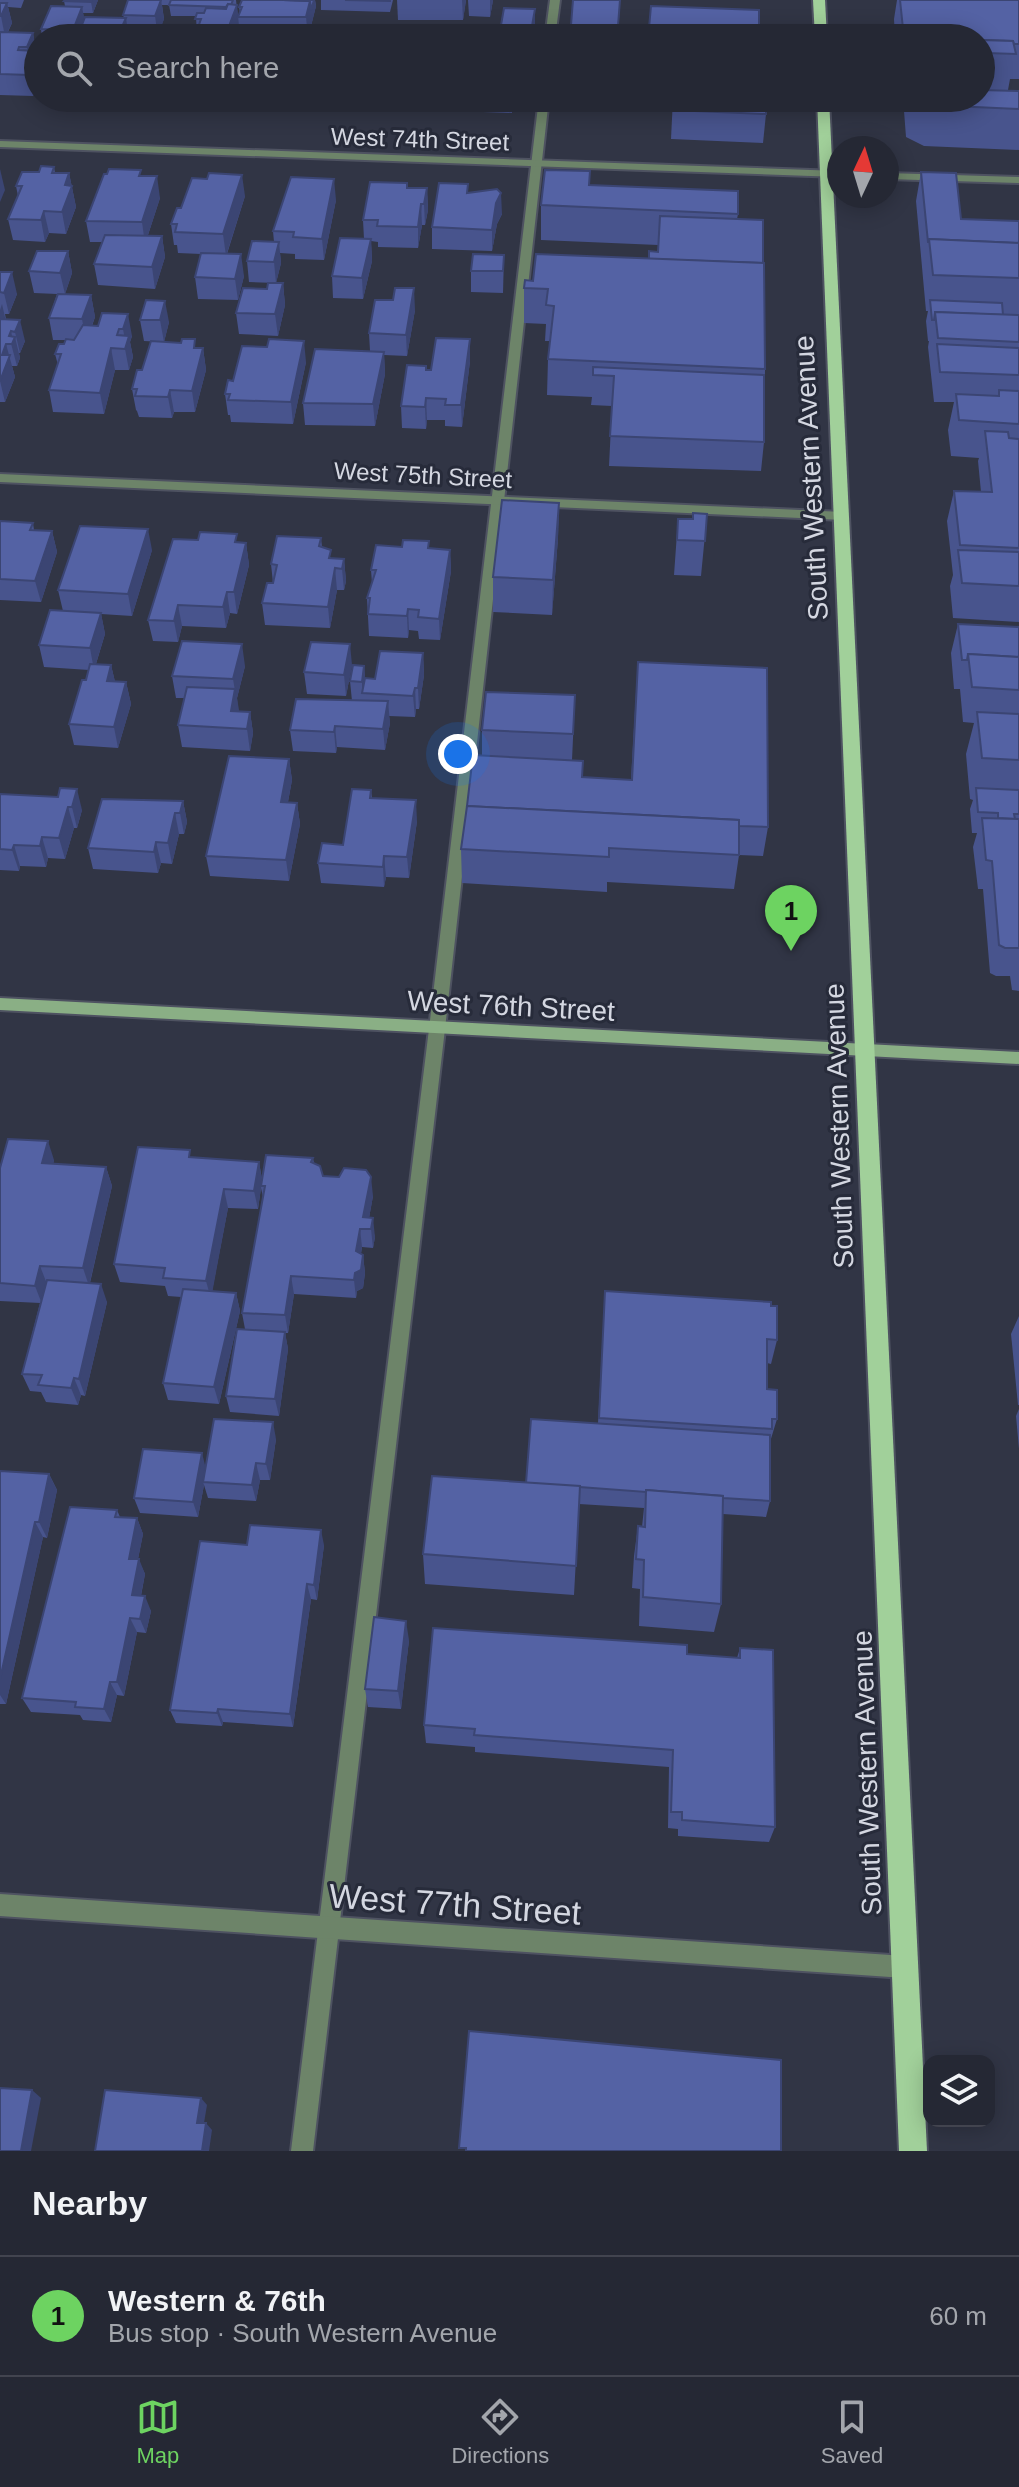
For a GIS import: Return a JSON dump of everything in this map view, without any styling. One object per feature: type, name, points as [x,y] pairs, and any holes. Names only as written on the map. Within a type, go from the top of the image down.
[{"type":"main road","points":[[819,0],[820,24]]},
{"type":"main road","name":"South Western Avenue","points":[[825,112],[828,136]]},
{"type":"main road","name":"South Western Avenue","points":[[834,208],[843,516],[913,2151]]},
{"type":"street","points":[[552,24],[555,0]]},
{"type":"street","points":[[302,2151],[326,1927],[437,1029],[542,112]]},
{"type":"street","name":"West 74th Street","points":[[0,144],[827,174]]},
{"type":"street","points":[[899,176],[1019,180]]},
{"type":"street","name":"West 75th Street","points":[[0,478],[843,516]]},
{"type":"street","name":"West 76th Street","points":[[0,1004],[1019,1058]]},
{"type":"street","name":"West 77th Street","points":[[0,1905],[905,1967]]},
{"type":"building","points":[[65,0],[92,0],[91,2]]},
{"type":"building","points":[[128,0],[161,0],[155,16],[123,15]]},
{"type":"building","points":[[171,0],[233,0],[226,7],[169,5]]},
{"type":"building","points":[[242,0],[310,1],[306,17],[238,17]]},
{"type":"building","points":[[573,0],[620,0],[618,24],[571,24]]},
{"type":"building","points":[[900,0],[1019,0],[1019,44],[995,40],[995,24],[903,24]]},
{"type":"building","points":[[0,3],[7,3],[1,16],[0,16]]},
{"type":"building","points":[[228,4],[237,5],[230,24],[199,24],[201,19],[195,19],[197,13],[204,13],[206,8],[226,9]]},
{"type":"building","points":[[51,6],[82,7],[75,24],[43,24]]},
{"type":"building","points":[[651,6],[759,10],[759,24],[649,24]]},
{"type":"building","points":[[504,8],[535,9],[532,24],[501,24]]},
{"type":"building","points":[[85,17],[126,18],[123,24],[82,24]]},
{"type":"building","points":[[0,32],[24,33],[24,47],[18,50],[24,50],[24,75],[0,74]]},
{"type":"building","points":[[995,40],[1013,41],[1016,54],[995,53]]},
{"type":"building","points":[[995,90],[1019,91],[1019,109],[995,108]]},
{"type":"building","points":[[720,112],[766,112],[766,114]]},
{"type":"building","points":[[41,166],[54,167],[52,173],[69,173],[65,185],[72,186],[62,212],[44,211],[41,220],[8,219],[22,186],[16,186],[22,172],[39,172]]},
{"type":"building","points":[[109,169],[141,170],[139,176],[157,176],[142,222],[86,221],[104,174]]},
{"type":"building","points":[[545,170],[590,171],[589,185],[738,191],[738,214],[541,205]]},
{"type":"building","points":[[921,172],[956,173],[961,219],[1019,221],[1019,243],[929,239],[928,242]]},
{"type":"building","points":[[209,173],[242,175],[223,234],[175,232],[177,224],[171,224],[177,208],[181,208],[192,178],[207,179]]},
{"type":"building","points":[[291,177],[334,179],[322,239],[293,237],[294,232],[273,231]]},
{"type":"building","points":[[370,182],[407,183],[407,188],[427,188],[418,227],[377,226],[378,220],[363,220]]},
{"type":"building","points":[[439,183],[468,184],[467,193],[497,189],[501,193],[496,203],[492,230],[432,227]]},
{"type":"building","points":[[660,216],[763,220],[763,263],[649,259],[649,251],[658,252]]},
{"type":"building","points":[[105,235],[162,236],[152,267],[94,264]]},
{"type":"building","points":[[340,238],[371,239],[362,278],[332,276]]},
{"type":"building","points":[[929,239],[1019,243],[1019,278],[933,275]]},
{"type":"building","points":[[252,241],[279,242],[274,262],[247,261]]},
{"type":"building","points":[[37,251],[68,251],[60,273],[29,271]]},
{"type":"building","points":[[201,253],[241,254],[235,279],[195,277]]},
{"type":"building","points":[[473,254],[504,255],[503,271],[471,271]]},
{"type":"building","points":[[536,254],[764,263],[765,369],[548,359],[554,306],[546,305],[548,289],[524,288],[525,280],[533,281]]},
{"type":"building","points":[[0,272],[12,272],[4,293],[0,292]]},
{"type":"building","points":[[268,283],[283,283],[275,314],[236,313],[243,288],[267,289]]},
{"type":"building","points":[[395,288],[414,288],[406,335],[369,333],[375,300],[393,300]]},
{"type":"building","points":[[58,294],[91,295],[82,319],[49,318]]},
{"type":"building","points":[[146,300],[165,301],[160,320],[140,320]]},
{"type":"building","points":[[930,300],[1002,303],[1003,315],[935,312],[932,320]]},
{"type":"building","points":[[935,312],[1019,315],[1019,342],[938,338]]},
{"type":"building","points":[[102,313],[128,314],[123,329],[119,329],[117,335],[129,336],[125,349],[111,348],[100,393],[49,390],[61,354],[55,354],[59,344],[64,344],[66,339],[74,340],[83,325],[98,326]]},
{"type":"building","points":[[0,319],[20,320],[15,332],[11,331],[9,336],[15,337],[12,344],[6,344],[2,355],[10,355],[0,381]]},
{"type":"building","points":[[436,338],[470,339],[461,405],[445,405],[446,399],[426,398],[425,407],[401,406],[407,365],[426,366],[426,370],[431,370]]},
{"type":"building","points":[[182,339],[195,339],[194,348],[203,348],[192,391],[170,390],[168,397],[135,396],[137,389],[132,389],[137,370],[142,370],[151,341],[181,343]]},
{"type":"building","points":[[269,339],[304,341],[291,402],[228,400],[230,394],[225,394],[228,380],[233,381],[242,346],[267,347]]},
{"type":"building","points":[[937,344],[1019,348],[1019,375],[940,372]]},
{"type":"building","points":[[315,349],[384,352],[373,404],[303,403]]},
{"type":"building","points":[[593,367],[764,375],[764,442],[610,436],[614,376],[593,375]]},
{"type":"building","points":[[999,390],[1019,391],[1019,424],[959,420],[956,394],[999,396]]},
{"type":"building","points":[[985,431],[1008,432],[1009,438],[1019,439],[1019,548],[960,545],[954,491],[992,492]]},
{"type":"building","points":[[502,500],[559,503],[553,580],[493,577]]},
{"type":"building","points":[[693,513],[707,514],[705,541],[677,540],[678,519],[693,519]]},
{"type":"building","points":[[0,521],[33,523],[30,530],[52,531],[35,581],[0,579]]},
{"type":"building","points":[[80,526],[148,529],[128,594],[58,590]]},
{"type":"building","points":[[200,532],[237,534],[235,542],[246,543],[234,592],[227,592],[223,607],[178,605],[174,621],[148,620],[173,539],[198,540]]},
{"type":"building","points":[[277,536],[321,538],[319,546],[331,550],[329,558],[344,559],[342,569],[335,568],[328,607],[262,603],[267,583],[273,583],[277,565],[271,564]]},
{"type":"building","points":[[403,540],[429,541],[428,548],[450,550],[439,619],[418,617],[419,610],[408,609],[407,616],[368,614],[370,598],[367,598],[376,570],[371,570],[376,545],[402,547]]},
{"type":"building","points":[[958,550],[1019,552],[1019,586],[962,583]]},
{"type":"building","points":[[50,610],[101,613],[90,648],[39,645]]},
{"type":"building","points":[[958,624],[1019,627],[1019,657],[968,654],[967,660],[962,660]]},
{"type":"building","points":[[182,641],[242,644],[233,679],[172,676]]},
{"type":"building","points":[[311,642],[350,644],[344,675],[304,672]]},
{"type":"building","points":[[380,651],[423,653],[418,688],[415,688],[413,696],[362,693],[365,678],[375,679]]},
{"type":"building","points":[[968,654],[1019,657],[1019,690],[972,687]]},
{"type":"building","points":[[638,662],[767,668],[768,827],[739,826],[739,820],[467,806],[473,755],[583,761],[582,777],[632,780]]},
{"type":"building","points":[[90,664],[111,665],[107,681],[126,682],[114,727],[69,724]]},
{"type":"building","points":[[353,665],[364,666],[362,682],[350,681]]},
{"type":"building","points":[[187,687],[235,689],[231,711],[250,712],[247,729],[178,725]]},
{"type":"building","points":[[486,692],[575,695],[573,734],[482,730]]},
{"type":"building","points":[[296,699],[388,701],[383,729],[335,726],[334,732],[290,730]]},
{"type":"building","points":[[977,712],[1019,714],[1019,760],[982,758]]},
{"type":"building","points":[[229,756],[289,759],[281,802],[297,803],[286,860],[206,856]]},
{"type":"building","points":[[60,788],[77,789],[59,838],[42,837],[40,846],[14,845],[12,850],[0,849],[0,794],[58,797]]},
{"type":"building","points":[[976,788],[1019,790],[1019,814],[1014,814],[1015,819],[998,818],[998,813],[978,812]]},
{"type":"building","points":[[352,789],[371,790],[370,798],[416,800],[407,857],[384,856],[383,867],[318,863],[322,843],[343,845]]},
{"type":"building","points":[[102,799],[183,801],[180,813],[175,813],[168,843],[156,842],[154,852],[88,848]]},
{"type":"building","points":[[467,806],[739,820],[739,855],[609,848],[609,857],[461,849]]},
{"type":"building","points":[[982,818],[1019,819],[1019,948],[999,945],[992,861],[986,860]]},
{"type":"building","points":[[8,1139],[48,1141],[42,1163],[106,1167],[83,1268],[40,1266],[35,1286],[0,1283],[0,1168]]},
{"type":"building","points":[[138,1147],[190,1150],[189,1157],[259,1162],[254,1191],[224,1189],[206,1281],[163,1278],[165,1268],[114,1264]]},
{"type":"building","points":[[266,1155],[313,1158],[311,1162],[320,1166],[323,1176],[339,1177],[344,1168],[366,1170],[371,1177],[363,1217],[373,1218],[371,1229],[360,1229],[356,1251],[363,1255],[361,1270],[355,1273],[354,1280],[291,1276],[285,1315],[242,1313],[265,1186],[261,1186]]},
{"type":"building","points":[[47,1280],[101,1284],[79,1379],[74,1378],[71,1388],[38,1385],[42,1375],[22,1374]]},
{"type":"building","points":[[183,1289],[236,1293],[214,1387],[163,1383]]},
{"type":"building","points":[[605,1291],[771,1302],[771,1306],[777,1306],[777,1340],[767,1339],[767,1389],[777,1390],[777,1419],[772,1419],[772,1429],[599,1418]]},
{"type":"building","points":[[237,1329],[285,1332],[275,1399],[226,1396]]},
{"type":"building","points":[[214,1419],[273,1422],[266,1464],[256,1463],[252,1485],[203,1482]]},
{"type":"building","points":[[531,1419],[770,1435],[770,1501],[526,1483]]},
{"type":"building","points":[[143,1449],[202,1453],[193,1502],[134,1498]]},
{"type":"building","points":[[0,1471],[49,1474],[39,1522],[35,1522],[0,1679]]},
{"type":"building","points":[[432,1476],[580,1486],[576,1566],[423,1554]]},
{"type":"building","points":[[646,1490],[723,1496],[721,1604],[643,1597],[644,1560],[636,1559],[638,1526],[645,1527]]},
{"type":"building","points":[[70,1507],[117,1510],[115,1517],[137,1518],[129,1559],[139,1559],[132,1595],[145,1596],[140,1619],[130,1618],[117,1682],[110,1682],[104,1709],[75,1707],[76,1702],[22,1698]]},
{"type":"building","points":[[250,1525],[321,1530],[314,1585],[307,1584],[290,1714],[218,1709],[217,1713],[170,1710],[200,1541],[247,1545]]},
{"type":"building","points":[[374,1617],[406,1621],[398,1691],[365,1689]]},
{"type":"building","points":[[433,1628],[687,1645],[687,1654],[740,1658],[740,1648],[773,1650],[775,1827],[682,1820],[682,1812],[671,1812],[673,1750],[474,1735],[475,1729],[424,1725]]},
{"type":"building","points":[[469,2031],[781,2060],[781,2151],[466,2151],[466,2148],[459,2148]]},
{"type":"building","points":[[0,2088],[32,2090],[21,2151],[0,2151]]},
{"type":"building","points":[[105,2090],[201,2098],[197,2123],[206,2123],[202,2151],[95,2151]]},
{"type":"place","name":"Western & 76th","points":[[791,951]]}]
